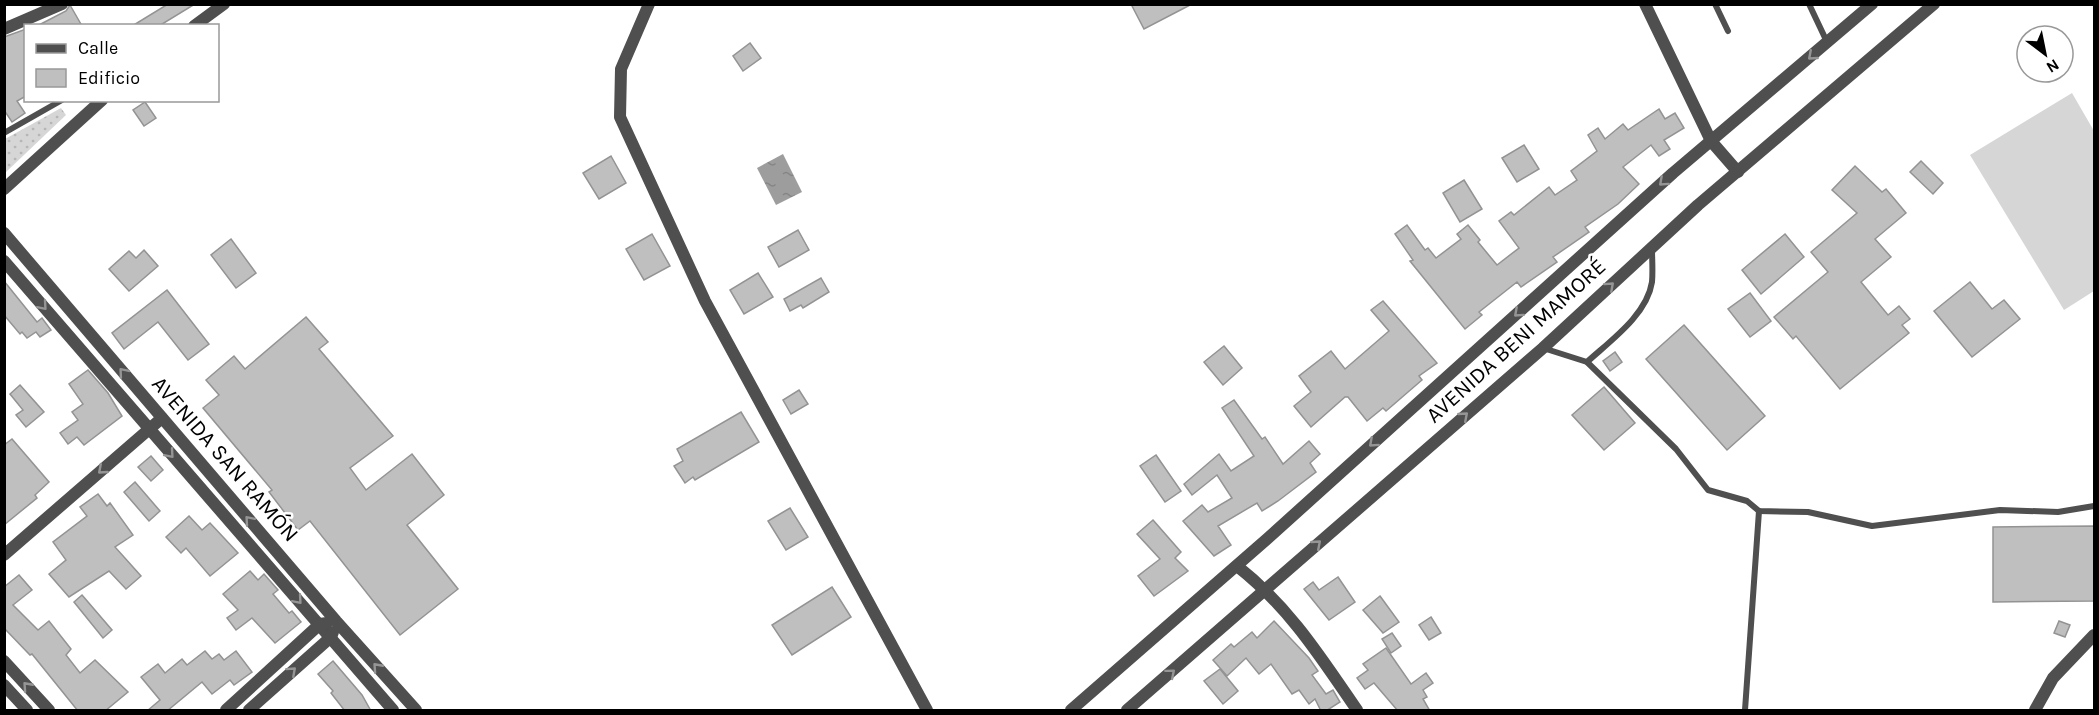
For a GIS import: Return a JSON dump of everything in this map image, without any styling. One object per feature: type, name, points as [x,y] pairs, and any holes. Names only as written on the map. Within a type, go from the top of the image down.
[{"type":"street","points":[[4,28],[62,4]]},
{"type":"street","points":[[200,4],[205,17]]},
{"type":"street","points":[[196,24],[224,4]]},
{"type":"street","points":[[649,4],[621,69],[620,117],[705,301],[927,711]]},
{"type":"street","points":[[1645,4],[1711,141],[1738,172]]},
{"type":"street","name":"AVENIDA BENI MAMORÉ","points":[[1071,711],[1237,566],[1711,141],[1872,4]]},
{"type":"street","name":"AVENIDA BENI MAMORÉ","points":[[1126,711],[1543,348],[1738,172],[1934,4]]},
{"type":"street","points":[[4,189],[100,102]]},
{"type":"street","name":"AVENIDA SAN RAMÓN","points":[[4,233],[336,621],[416,711]]},
{"type":"street","name":"AVENIDA SAN RAMÓN","points":[[4,261],[393,711]]},
{"type":"street","points":[[4,555],[162,418]]},
{"type":"street","points":[[1237,566],[1267,590],[1302,629],[1357,711]]},
{"type":"street","points":[[226,711],[320,624],[336,621],[331,637],[249,711]]},
{"type":"street","points":[[2035,711],[2053,678],[2094,635]]},
{"type":"street","points":[[4,661],[49,711]]},
{"type":"street","points":[[4,685],[27,711]]},
{"type":"lane","points":[[1714,4],[1728,31]]},
{"type":"lane","points":[[1809,4],[1828,42]]},
{"type":"lane","points":[[4,133],[59,102]]},
{"type":"lane","points":[[1587,362],[1630,322],[1642,305],[1652,284],[1652,248]]},
{"type":"lane","points":[[1543,348],[1587,362],[1676,449],[1708,490],[1747,501],[1759,511],[1808,512],[1872,526],[2000,510],[2058,512],[2094,506]]},
{"type":"lane","points":[[1745,711],[1759,511]]},
{"type":"shaded area","points":[[2072,93],[2094,131],[2094,291],[2064,310],[1970,155]]},
{"type":"shaded area","points":[[61,108],[66,115],[5,173],[5,139]]},
{"type":"water","points":[[783,154],[802,192],[776,205],[757,168]]},
{"type":"building","points":[[168,4],[195,4],[162,24],[135,24]]},
{"type":"building","points":[[1131,4],[1192,4],[1144,29]]},
{"type":"building","points":[[70,5],[81,24],[41,24],[66,11]]},
{"type":"building","points":[[24,30],[24,97],[17,101],[25,113],[12,122],[4,110],[4,37]]},
{"type":"building","points":[[750,43],[761,58],[743,71],[733,56]]},
{"type":"building","points":[[145,102],[156,118],[144,126],[133,110]]},
{"type":"building","points":[[1659,109],[1665,119],[1675,113],[1684,128],[1664,140],[1670,149],[1659,156],[1651,145],[1623,167],[1639,184],[1618,204],[1585,227],[1589,232],[1553,257],[1557,262],[1521,287],[1517,282],[1479,312],[1482,315],[1465,329],[1410,261],[1413,260],[1395,234],[1407,225],[1425,250],[1428,248],[1436,258],[1461,239],[1457,234],[1468,225],[1480,240],[1478,242],[1497,265],[1519,248],[1499,221],[1511,212],[1514,215],[1549,187],[1555,195],[1577,180],[1571,171],[1597,151],[1588,135],[1598,128],[1605,139],[1623,124],[1628,130]]},
{"type":"building","points":[[1524,145],[1539,169],[1517,182],[1502,158]]},
{"type":"building","points":[[611,156],[626,183],[599,199],[583,173]]},
{"type":"building","points":[[1921,161],[1943,183],[1933,194],[1910,172]]},
{"type":"building","points":[[1855,166],[1882,192],[1886,189],[1906,213],[1875,239],[1891,257],[1861,282],[1888,315],[1899,306],[1910,319],[1902,325],[1909,333],[1840,389],[1796,336],[1793,339],[1774,317],[1828,272],[1811,252],[1857,213],[1832,190]]},
{"type":"building","points":[[1464,180],[1482,209],[1460,222],[1443,193]]},
{"type":"building","points":[[798,230],[809,250],[779,267],[768,247]]},
{"type":"building","points":[[652,234],[670,266],[644,280],[626,249]]},
{"type":"building","points":[[1785,234],[1804,257],[1761,294],[1742,270]]},
{"type":"building","points":[[231,239],[256,273],[236,288],[211,255]]},
{"type":"building","points":[[144,250],[158,266],[129,291],[109,269],[129,251],[136,258]]},
{"type":"building","points":[[758,273],[773,297],[744,314],[730,290]]},
{"type":"building","points":[[821,278],[829,292],[803,308],[801,305],[790,311],[784,299]]},
{"type":"building","points":[[4,281],[37,322],[42,318],[51,330],[40,337],[36,332],[27,338],[22,332],[20,334],[4,315]]},
{"type":"building","points":[[1970,282],[1992,309],[2004,300],[2020,319],[1972,357],[1934,311]]},
{"type":"building","points":[[167,290],[209,344],[188,360],[158,322],[124,349],[112,333]]},
{"type":"building","points":[[1750,293],[1771,321],[1750,337],[1728,309]]},
{"type":"building","points":[[1383,301],[1437,363],[1419,376],[1422,380],[1386,411],[1383,408],[1367,421],[1348,397],[1345,397],[1311,427],[1294,406],[1311,392],[1299,376],[1331,351],[1345,369],[1389,331],[1371,310]]},
{"type":"building","points":[[306,317],[328,342],[319,349],[393,436],[350,468],[366,490],[412,454],[444,495],[407,525],[458,589],[400,635],[310,521],[298,530],[269,492],[272,490],[203,408],[219,395],[206,380],[234,356],[245,369]]},
{"type":"building","points":[[1684,325],[1765,416],[1727,450],[1646,359]]},
{"type":"building","points":[[1224,346],[1242,368],[1223,385],[1204,362]]},
{"type":"building","points":[[1615,352],[1622,362],[1610,371],[1603,361]]},
{"type":"building","points":[[88,370],[108,393],[122,416],[84,445],[77,437],[68,444],[60,433],[78,420],[72,412],[83,404],[69,384]]},
{"type":"building","points":[[20,385],[44,412],[26,427],[16,415],[23,410],[10,394]]},
{"type":"building","points":[[1604,387],[1635,423],[1604,450],[1572,415]]},
{"type":"building","points":[[799,390],[808,404],[791,414],[783,400]]},
{"type":"building","points":[[1234,400],[1262,439],[1265,437],[1283,464],[1309,441],[1320,454],[1310,463],[1316,472],[1278,501],[1262,511],[1257,503],[1218,526],[1231,545],[1214,556],[1183,521],[1202,505],[1208,512],[1232,498],[1217,475],[1192,495],[1184,484],[1219,454],[1231,471],[1254,456],[1222,408]]},
{"type":"building","points":[[741,412],[759,442],[695,480],[693,477],[685,483],[674,466],[683,461],[677,449]]},
{"type":"building","points":[[12,439],[49,482],[35,495],[37,498],[4,525],[4,445]]},
{"type":"building","points":[[1156,455],[1181,491],[1165,502],[1140,466]]},
{"type":"building","points":[[151,456],[163,470],[151,481],[138,467]]},
{"type":"building","points":[[135,482],[160,511],[149,521],[124,492]]},
{"type":"building","points":[[98,494],[107,506],[110,503],[133,535],[115,547],[141,576],[126,589],[109,571],[69,597],[49,574],[66,560],[53,542],[87,516],[80,507]]},
{"type":"building","points":[[790,508],[808,537],[786,550],[768,521]]},
{"type":"building","points":[[189,516],[202,530],[210,523],[238,553],[210,576],[186,548],[181,553],[166,537]]},
{"type":"building","points":[[1153,520],[1181,552],[1175,558],[1188,571],[1154,596],[1138,576],[1160,559],[1137,534]]},
{"type":"building","points":[[2094,526],[2094,601],[1993,602],[1993,527]]},
{"type":"building","points":[[250,571],[258,580],[264,574],[278,590],[273,594],[289,613],[292,611],[301,622],[275,643],[252,618],[236,630],[227,618],[238,610],[223,594]]},
{"type":"building","points":[[19,575],[32,590],[13,605],[38,630],[49,621],[71,649],[66,655],[80,673],[95,660],[128,692],[105,711],[78,711],[32,654],[30,655],[4,628],[4,587]]},
{"type":"building","points":[[1338,577],[1355,602],[1329,620],[1304,589],[1313,582],[1319,590]]},
{"type":"building","points":[[832,587],[851,617],[792,655],[772,625]]},
{"type":"building","points":[[82,595],[112,630],[103,638],[74,602]]},
{"type":"building","points":[[1380,596],[1399,622],[1383,633],[1363,610]]},
{"type":"building","points":[[1431,617],[1441,633],[1429,640],[1419,625]]},
{"type":"building","points":[[1274,621],[1309,658],[1318,671],[1312,675],[1326,694],[1333,690],[1340,702],[1326,711],[1321,711],[1315,699],[1309,704],[1299,690],[1292,694],[1271,664],[1259,674],[1246,658],[1227,676],[1213,660],[1231,644],[1234,647],[1252,632],[1257,638]]},
{"type":"building","points":[[2059,621],[2070,625],[2065,637],[2054,633]]},
{"type":"building","points":[[1392,633],[1401,646],[1391,653],[1382,639]]},
{"type":"building","points":[[1386,648],[1411,684],[1426,673],[1433,683],[1423,690],[1427,697],[1423,699],[1430,711],[1398,711],[1374,683],[1365,689],[1357,678],[1368,670],[1363,664]]},
{"type":"building","points":[[205,651],[212,659],[219,654],[224,660],[236,651],[252,672],[234,685],[230,680],[212,694],[202,682],[167,711],[147,711],[160,700],[141,677],[158,664],[165,673],[182,659],[187,665]]},
{"type":"building","points":[[333,661],[362,695],[371,711],[345,711],[331,693],[333,691],[318,674]]},
{"type":"building","points":[[1220,669],[1238,691],[1223,704],[1204,681]]}]
